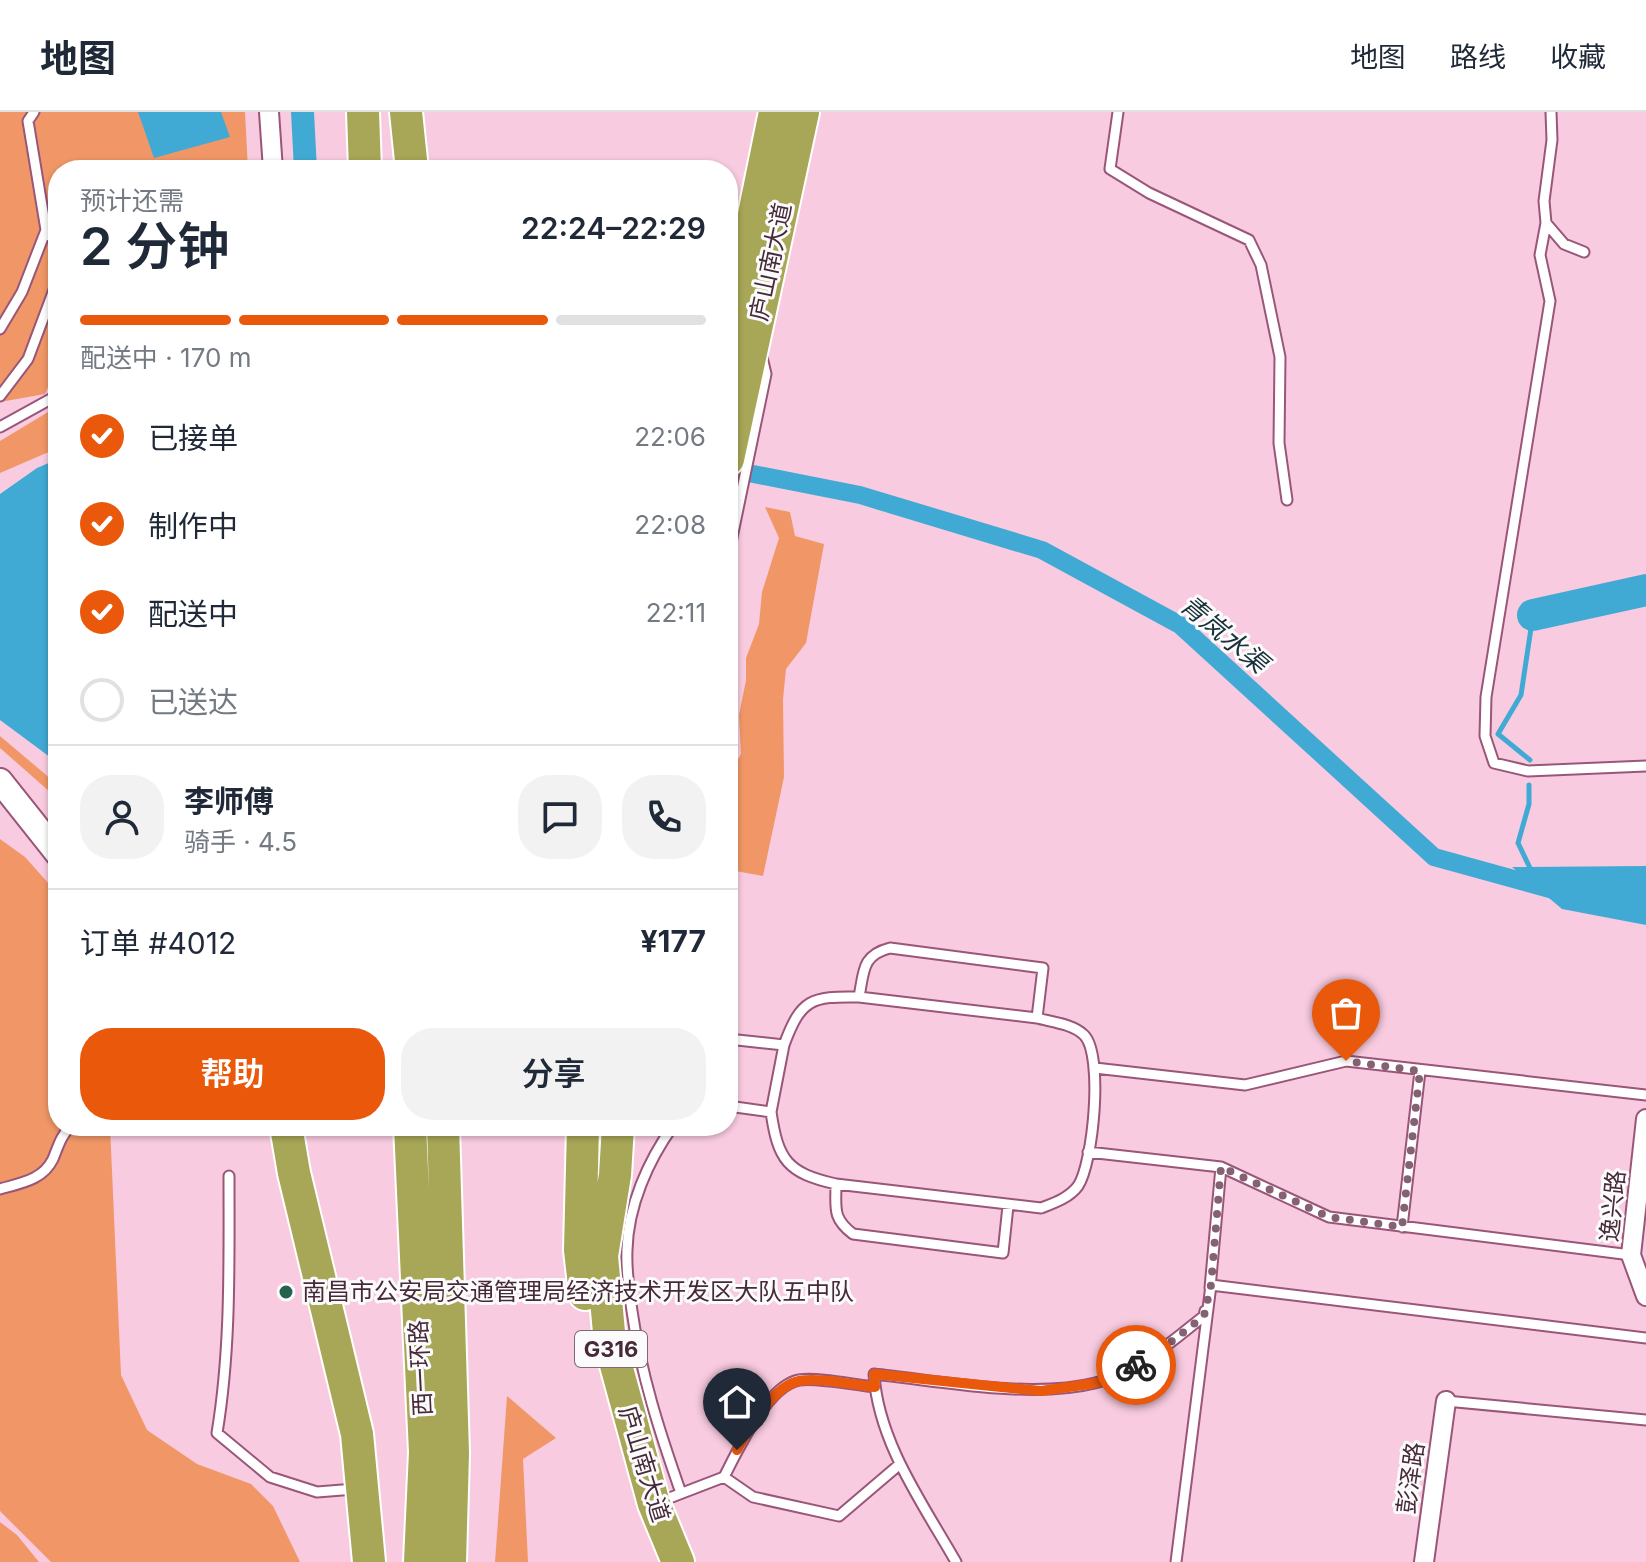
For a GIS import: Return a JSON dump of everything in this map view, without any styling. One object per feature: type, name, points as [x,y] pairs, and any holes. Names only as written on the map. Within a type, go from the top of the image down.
[{"type":"highway","points":[[406,112],[408,160]]},
{"type":"highway","name":"庐山南大道","points":[[738,443],[742,337],[775,112]]},
{"type":"highway","name":"庐山南大道","points":[[742,337],[803,112]]},
{"type":"highway","points":[[363,114],[364,160]]},
{"type":"highway","points":[[288,1136],[357,1434],[369,1562]]},
{"type":"highway","name":"西一环路","points":[[411,1136],[450,1562]]},
{"type":"highway","name":"西一环路","points":[[420,1562],[439,1452],[443,1136]]},
{"type":"highway","points":[[566,1136],[581,1169]]},
{"type":"highway","name":"庐山南大道","points":[[583,1136],[580,1250],[587,1313],[605,1399],[634,1500],[658,1562]]},
{"type":"highway","name":"庐山南大道","points":[[617,1136],[615,1175],[602,1256],[610,1343],[668,1498],[678,1562]]},
{"type":"street","points":[[269,112],[272,160]]},
{"type":"street","points":[[0,781],[48,841]]},
{"type":"street","name":"逸兴路","points":[[1646,1119],[1631,1255],[1646,1296]]},
{"type":"street","name":"彭泽路","points":[[1424,1562],[1446,1401]]},
{"type":"lane","points":[[34,112],[28,121],[48,233]]},
{"type":"lane","points":[[1118,112],[1110,169],[1149,193],[1249,240],[1261,265],[1280,357],[1279,443],[1287,500]]},
{"type":"lane","points":[[1551,112],[1552,140],[1544,201],[1546,223],[1540,255],[1550,301],[1486,697],[1485,736],[1494,763],[1530,771],[1646,766]]},
{"type":"lane","points":[[1546,223],[1564,244],[1584,252]]},
{"type":"lane","points":[[0,329],[22,292],[46,230]]},
{"type":"lane","points":[[0,396],[28,359],[48,306]]},
{"type":"lane","points":[[0,427],[48,401]]},
{"type":"lane","points":[[738,443],[738,509]]},
{"type":"lane","points":[[859,997],[867,961],[877,951],[890,948],[1043,968],[1037,1018]]},
{"type":"lane","points":[[832,996],[859,997],[1037,1018],[1064,1025],[1084,1035],[1095,1057],[1096,1091],[1088,1152],[1079,1185],[1062,1200],[1041,1208],[1008,1206],[836,1184],[808,1178],[789,1164],[776,1142],[771,1112],[784,1045],[794,1018],[808,1002],[832,996]]},
{"type":"lane","points":[[738,1040],[784,1045]]},
{"type":"lane","points":[[1095,1068],[1245,1085],[1346,1061],[1646,1095]]},
{"type":"lane","points":[[1402,1227],[1420,1071]]},
{"type":"lane","points":[[738,1107],[771,1112]]},
{"type":"lane","points":[[0,1189],[39,1177],[52,1161],[63,1136]]},
{"type":"lane","points":[[667,1136],[647,1167],[635,1204],[626,1249],[639,1362],[654,1417],[668,1498],[724,1477],[751,1423],[785,1385],[801,1380],[875,1387]]},
{"type":"lane","points":[[1088,1152],[1221,1167],[1329,1217],[1631,1255]]},
{"type":"lane","points":[[1176,1562],[1211,1285],[1221,1167]]},
{"type":"lane","points":[[229,1176],[226,1382],[217,1433],[270,1477],[317,1492],[363,1489]]},
{"type":"lane","points":[[836,1184],[835,1212],[841,1224],[853,1234],[1003,1253],[1008,1206]]},
{"type":"lane","points":[[1211,1285],[1646,1338]]},
{"type":"lane","points":[[956,1562],[900,1464],[884,1423],[874,1374],[1041,1391],[1096,1383],[1148,1360],[1204,1316],[1211,1285]]},
{"type":"lane","points":[[1446,1401],[1646,1420]]},
{"type":"lane","points":[[724,1477],[753,1497],[839,1516],[900,1464]]},
{"type":"shaded area","points":[[0,112],[245,112],[247,160],[48,160],[48,387],[45,394],[0,402]]},
{"type":"shaded area","points":[[48,412],[48,452],[0,473],[0,441]]},
{"type":"shaded area","points":[[765,507],[790,512],[795,536],[824,544],[806,643],[786,669],[783,699],[784,777],[763,876],[738,871],[739,715],[746,680],[746,658],[759,624],[762,592],[779,538]]},
{"type":"shaded area","points":[[0,736],[48,777],[48,790],[0,748]]},
{"type":"shaded area","points":[[0,839],[25,857],[48,883],[48,1136],[110,1136],[121,1375],[147,1430],[197,1464],[251,1484],[273,1506],[300,1562],[51,1562],[0,1511]]},
{"type":"shaded area","points":[[507,1396],[556,1438],[523,1459],[528,1562],[495,1562]]},
{"type":"shaded area","points":[[0,1522],[17,1535],[39,1562],[0,1562]]},
{"type":"water","points":[[138,112],[221,112],[230,137],[154,158]]},
{"type":"water","points":[[291,112],[314,112],[316,160],[293,160]]},
{"type":"water","points":[[48,463],[48,756],[0,720],[0,494]]},
{"type":"water","points":[[1646,866],[1646,925],[1562,909],[1512,867]]},
{"type":"waterway","name":"青岚水渠","points":[[738,471],[860,495],[1042,550],[1180,625],[1434,857],[1557,891]]},
{"type":"waterway","points":[[1533,615],[1646,590]]},
{"type":"waterway","points":[[1530,760],[1498,734],[1521,695],[1533,615]]},
{"type":"waterway","points":[[1529,785],[1529,804],[1518,843],[1531,870]]},
{"type":"way so far","points":[[1136,1365],[1148,1360],[1204,1316],[1211,1285],[1221,1167],[1329,1217],[1402,1227],[1420,1071],[1346,1061]]},
{"type":"place","name":"南昌市公安局交通管理局经济技术开发区大队五中队","points":[[286,1292]]},
{"type":"route","points":[[737,1450],[751,1423],[785,1385],[801,1380],[875,1387],[874,1374],[1041,1391],[1096,1383],[1136,1365]]}]
